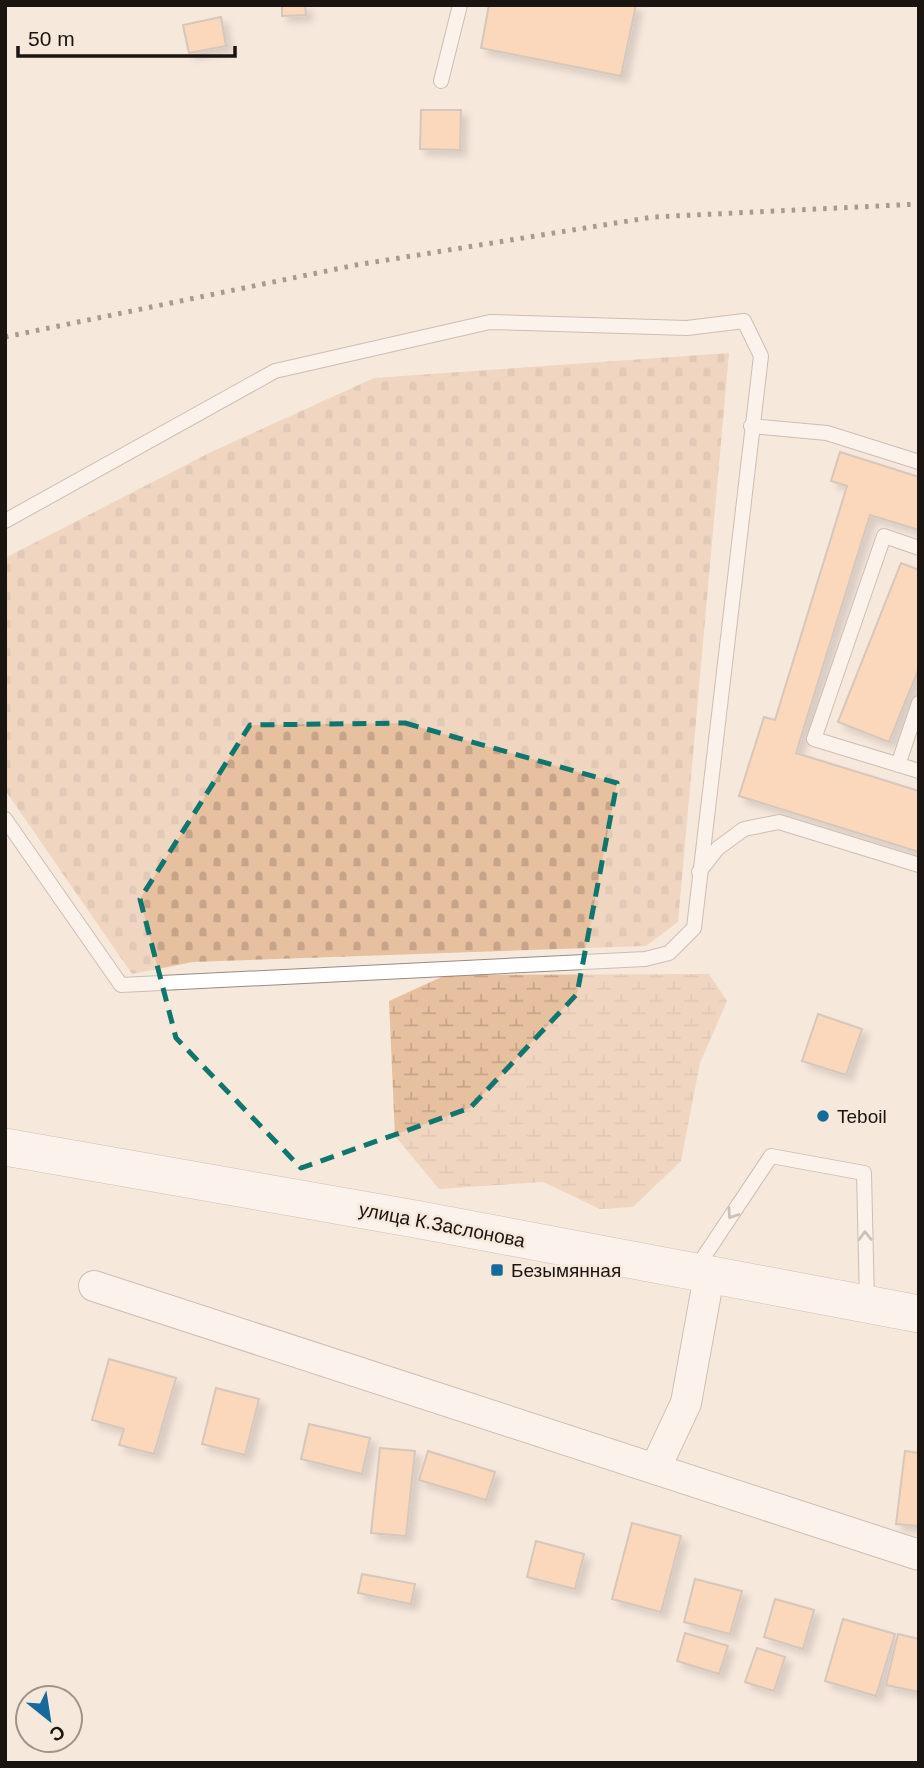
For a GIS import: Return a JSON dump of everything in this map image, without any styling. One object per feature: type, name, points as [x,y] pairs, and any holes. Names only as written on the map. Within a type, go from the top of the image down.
[{"type":"street","name":"улица К.Заслонова","points":[[5,1147],[415,1219],[919,1314]]},
{"type":"street","points":[[655,1469],[686,1403],[701,1275]]},
{"type":"street","points":[[94,1286],[919,1555]]},
{"type":"lane","points":[[441,81],[460,5]]},
{"type":"lane","points":[[5,520],[275,371],[490,322],[687,328],[744,321],[761,356],[698,873],[694,928],[669,953],[645,959],[121,985],[5,819]]},
{"type":"lane","points":[[751,426],[827,433],[919,462]]},
{"type":"lane","points":[[919,548],[884,536],[814,739],[919,771]]},
{"type":"lane","points":[[898,765],[919,704]]},
{"type":"lane","points":[[698,873],[718,848],[744,829],[779,822],[919,865]]},
{"type":"lane","points":[[701,1275],[771,1156],[864,1173],[867,1304]]},
{"type":"highlighted area","points":[[405,723],[617,783],[577,994],[470,1108],[301,1168],[176,1038],[140,899],[250,725]]},
{"type":"green space","points":[[729,353],[678,922],[646,946],[193,962],[132,974],[5,790],[5,558],[209,453],[374,378]]},
{"type":"green space","points":[[709,974],[727,1001],[700,1063],[681,1161],[633,1207],[600,1209],[543,1182],[439,1189],[395,1136],[389,1001],[446,975]]},
{"type":"building","points":[[282,5],[305,5],[306,15],[282,16]]},
{"type":"building","points":[[489,5],[636,5],[621,76],[481,48]]},
{"type":"building","points":[[221,17],[226,46],[189,53],[183,25]]},
{"type":"building","points":[[421,110],[461,110],[460,150],[420,149]]},
{"type":"building","points":[[840,452],[919,477],[919,530],[870,515],[796,753],[919,791],[919,852],[739,796],[764,717],[775,720],[847,486],[831,481]]},
{"type":"building","points":[[901,563],[919,570],[919,668],[889,742],[838,722]]},
{"type":"building","points":[[818,1014],[862,1029],[846,1075],[802,1061]]},
{"type":"building","points":[[109,1359],[176,1378],[154,1454],[119,1445],[124,1429],[92,1420]]},
{"type":"building","points":[[216,1388],[259,1399],[245,1455],[202,1444]]},
{"type":"building","points":[[309,1424],[370,1438],[362,1474],[301,1459]]},
{"type":"building","points":[[380,1448],[415,1451],[406,1536],[371,1533]]},
{"type":"building","points":[[428,1451],[495,1472],[486,1500],[419,1480]]},
{"type":"building","points":[[905,1451],[919,1453],[919,1526],[896,1524]]},
{"type":"building","points":[[632,1523],[681,1536],[661,1612],[612,1599]]},
{"type":"building","points":[[536,1541],[584,1554],[575,1589],[527,1577]]},
{"type":"building","points":[[362,1574],[415,1584],[411,1604],[358,1593]]},
{"type":"building","points":[[695,1579],[742,1591],[730,1634],[684,1622]]},
{"type":"building","points":[[775,1599],[814,1610],[803,1649],[764,1637]]},
{"type":"building","points":[[843,1619],[895,1634],[876,1696],[825,1681]]},
{"type":"building","points":[[685,1633],[728,1646],[719,1674],[677,1661]]},
{"type":"building","points":[[898,1634],[919,1639],[919,1692],[886,1685]]},
{"type":"building","points":[[757,1648],[785,1657],[774,1691],[745,1682]]},
{"type":"railway","points":[[5,337],[356,265],[653,217],[919,204]]},
{"type":"place","name":"Teboil","points":[[823,1116]]},
{"type":"place","name":"Безымянная","points":[[497,1270]]}]
